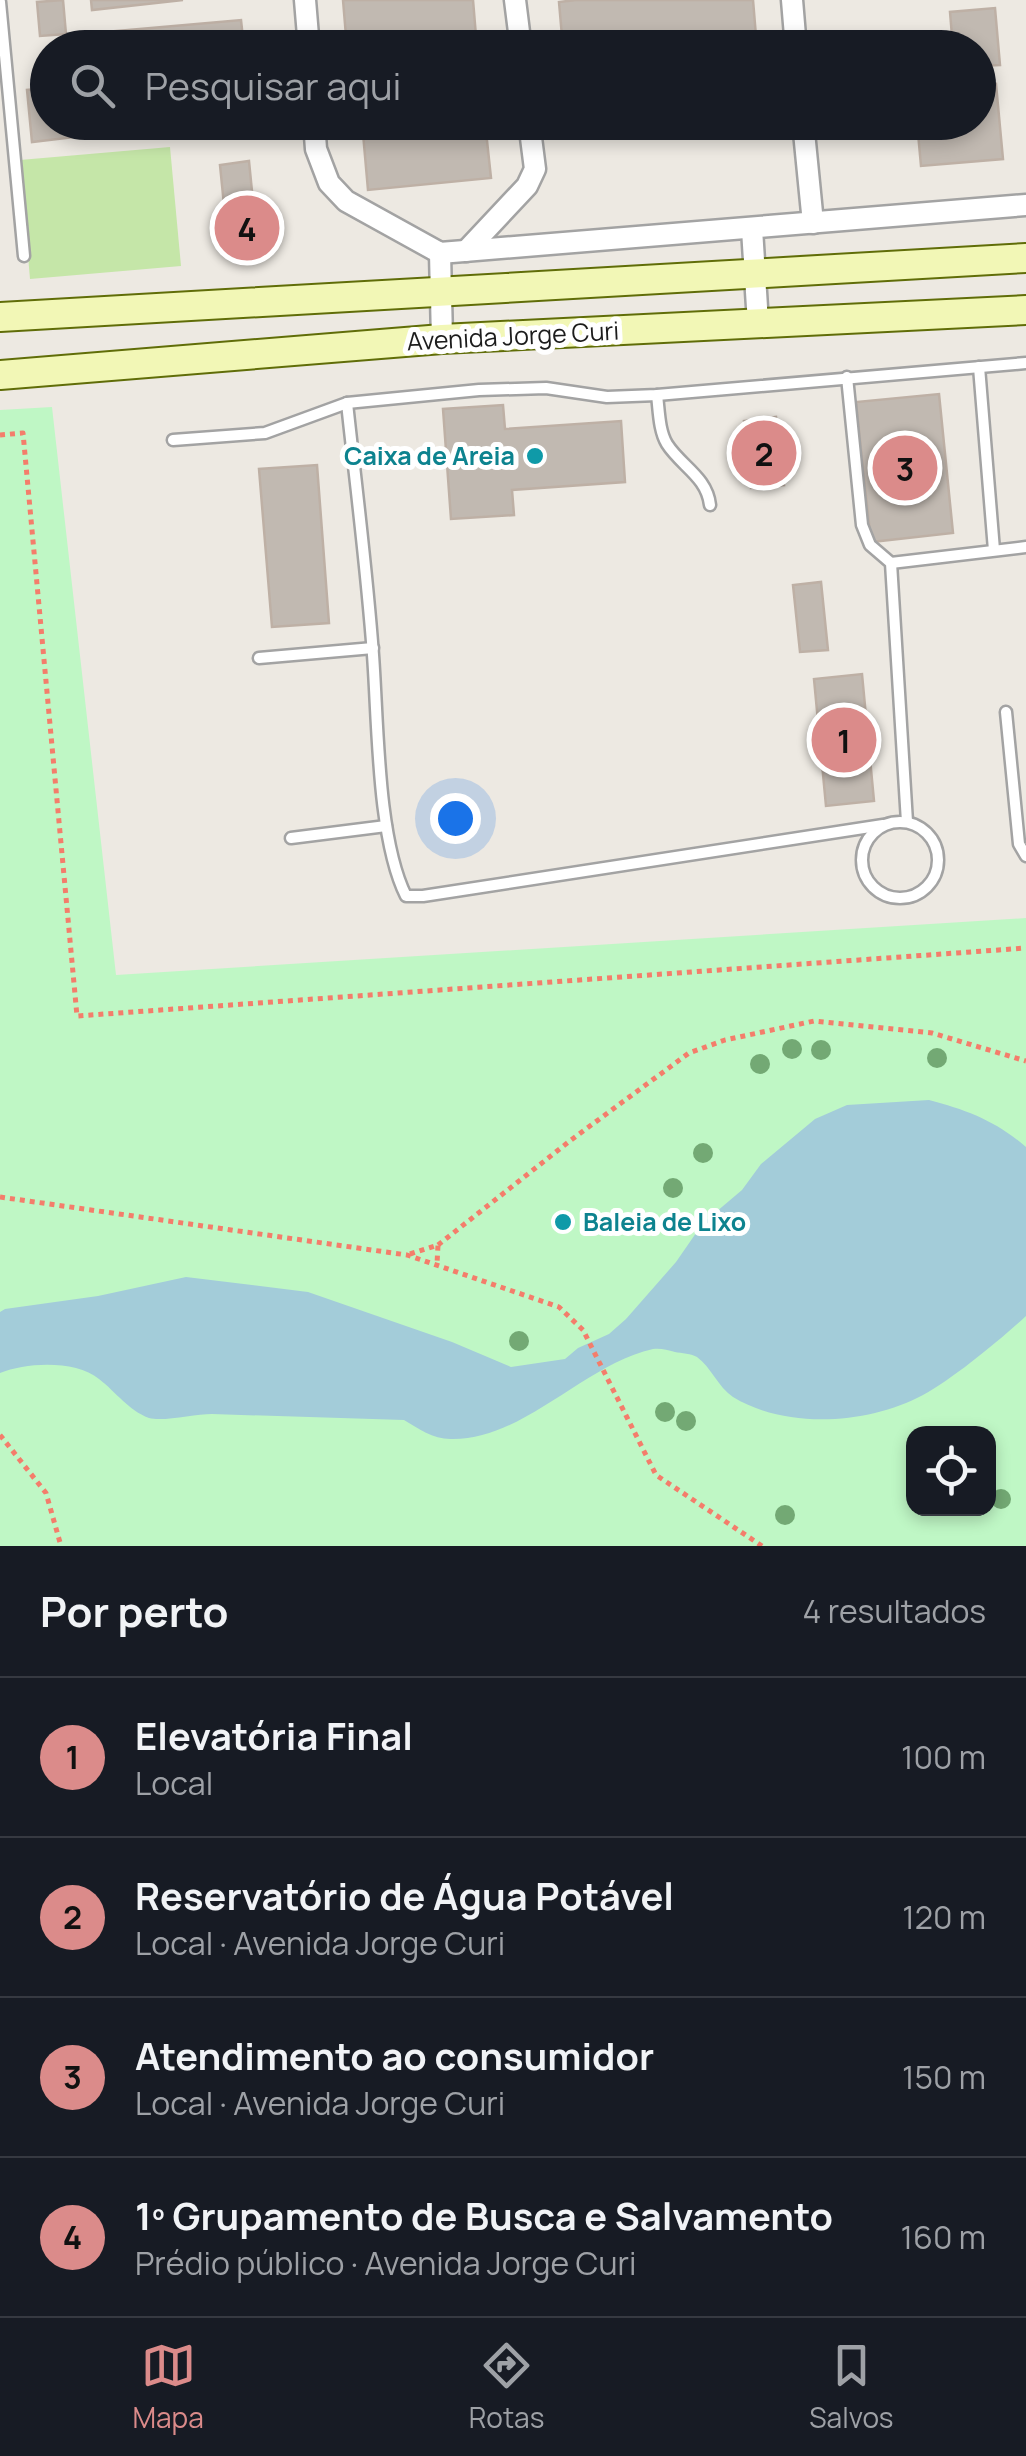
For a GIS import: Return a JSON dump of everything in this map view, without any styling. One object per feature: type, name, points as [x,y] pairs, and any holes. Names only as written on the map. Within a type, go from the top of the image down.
[{"type":"street","points":[[306,0],[308,30]]},
{"type":"street","points":[[515,0],[519,30]]},
{"type":"street","points":[[792,0],[794,30]]},
{"type":"street","points":[[315,140],[329,183],[346,201],[440,253],[1026,204]]},
{"type":"street","points":[[466,250],[528,186],[535,169],[532,140]]},
{"type":"street","points":[[805,140],[813,223]]},
{"type":"street","points":[[752,229],[758,323]]},
{"type":"street","points":[[440,253],[442,340]]},
{"type":"street","name":"Avenida Jorge Curi","points":[[0,317],[1026,258]]},
{"type":"street","name":"Avenida Jorge Curi","points":[[0,375],[442,340],[1026,310]]},
{"type":"lane","points":[[0,2],[24,256]]},
{"type":"lane","points":[[172,440],[265,433],[348,403],[507,388],[546,388],[607,397],[658,395],[1026,364]]},
{"type":"lane","points":[[980,367],[994,550]]},
{"type":"lane","points":[[847,377],[862,526],[870,545],[891,563],[908,822]]},
{"type":"lane","points":[[658,395],[667,444],[701,480],[710,505]]},
{"type":"lane","points":[[348,403],[386,826],[406,896],[423,896],[883,825],[908,822],[930,834],[938,858],[931,882],[922,891],[898,898],[875,889],[862,868],[865,842],[883,825]]},
{"type":"lane","points":[[891,563],[1026,547]]},
{"type":"lane","points":[[260,658],[373,648]]},
{"type":"lane","points":[[1006,712],[1019,844],[1026,856]]},
{"type":"lane","points":[[291,838],[386,826]]},
{"type":"path","points":[[0,435],[23,433],[77,1016],[1026,948]]},
{"type":"path","points":[[407,1255],[438,1244],[689,1053],[725,1040],[814,1020],[932,1033],[1026,1061]]},
{"type":"path","points":[[0,1198],[407,1255],[559,1308],[583,1330],[656,1475],[762,1546]]},
{"type":"path","points":[[437,1266],[438,1244]]},
{"type":"path","points":[[0,1435],[46,1492],[61,1546]]},
{"type":"green space","points":[[170,147],[181,266],[30,279],[20,160]]},
{"type":"green space","points":[[52,407],[116,975],[1026,918],[1026,1546],[0,1546],[0,410]]},
{"type":"water","points":[[929,1100],[980,1118],[1026,1147],[1026,1316],[935,1388],[902,1405],[853,1417],[803,1419],[778,1415],[733,1397],[697,1357],[653,1349],[602,1370],[505,1427],[479,1436],[446,1439],[404,1420],[212,1414],[155,1419],[135,1410],[99,1379],[78,1368],[37,1365],[0,1373],[0,1312],[5,1309],[98,1296],[186,1277],[308,1292],[452,1342],[511,1367],[565,1359],[578,1348],[609,1334],[626,1319],[676,1262],[703,1223],[742,1190],[761,1164],[815,1119],[847,1105]]},
{"type":"building","points":[[63,0],[66,30],[39,30],[37,2]]},
{"type":"building","points":[[91,0],[183,0],[92,10]]},
{"type":"building","points":[[343,0],[473,0],[476,30],[346,30]]},
{"type":"building","points":[[753,0],[756,30],[561,30],[559,2]]},
{"type":"building","points":[[995,8],[1000,65],[996,65],[996,30],[952,30],[950,12]]},
{"type":"building","points":[[241,20],[242,30],[129,30]]},
{"type":"building","points":[[996,84],[1003,159],[921,166],[919,140],[996,140]]},
{"type":"building","points":[[364,140],[487,140],[491,178],[368,190]]},
{"type":"building","points":[[249,161],[258,252],[229,255],[220,165]]},
{"type":"building","points":[[939,394],[953,533],[871,542],[856,402]]},
{"type":"building","name":"Caixa de Areia","points":[[503,405],[505,429],[621,421],[625,482],[512,490],[514,515],[451,519],[443,409]]},
{"type":"building","points":[[776,417],[784,485],[751,488],[744,421]]},
{"type":"building","points":[[317,465],[329,623],[272,627],[259,469]]},
{"type":"building","points":[[821,582],[828,650],[800,652],[793,585]]},
{"type":"building","points":[[862,674],[874,801],[826,806],[814,679]]},
{"type":"place","name":"1º Grupamento de Busca e Salvamento","points":[[247,228]]},
{"type":"place","name":"Reservatório de Água Potável","points":[[764,453]]},
{"type":"place","name":"Caixa de Areia","points":[[535,456]]},
{"type":"place","name":"Atendimento ao consumidor","points":[[905,468]]},
{"type":"place","name":"Elevatória Final","points":[[844,740]]},
{"type":"place","name":"Baleia de Lixo","points":[[563,1222]]}]
